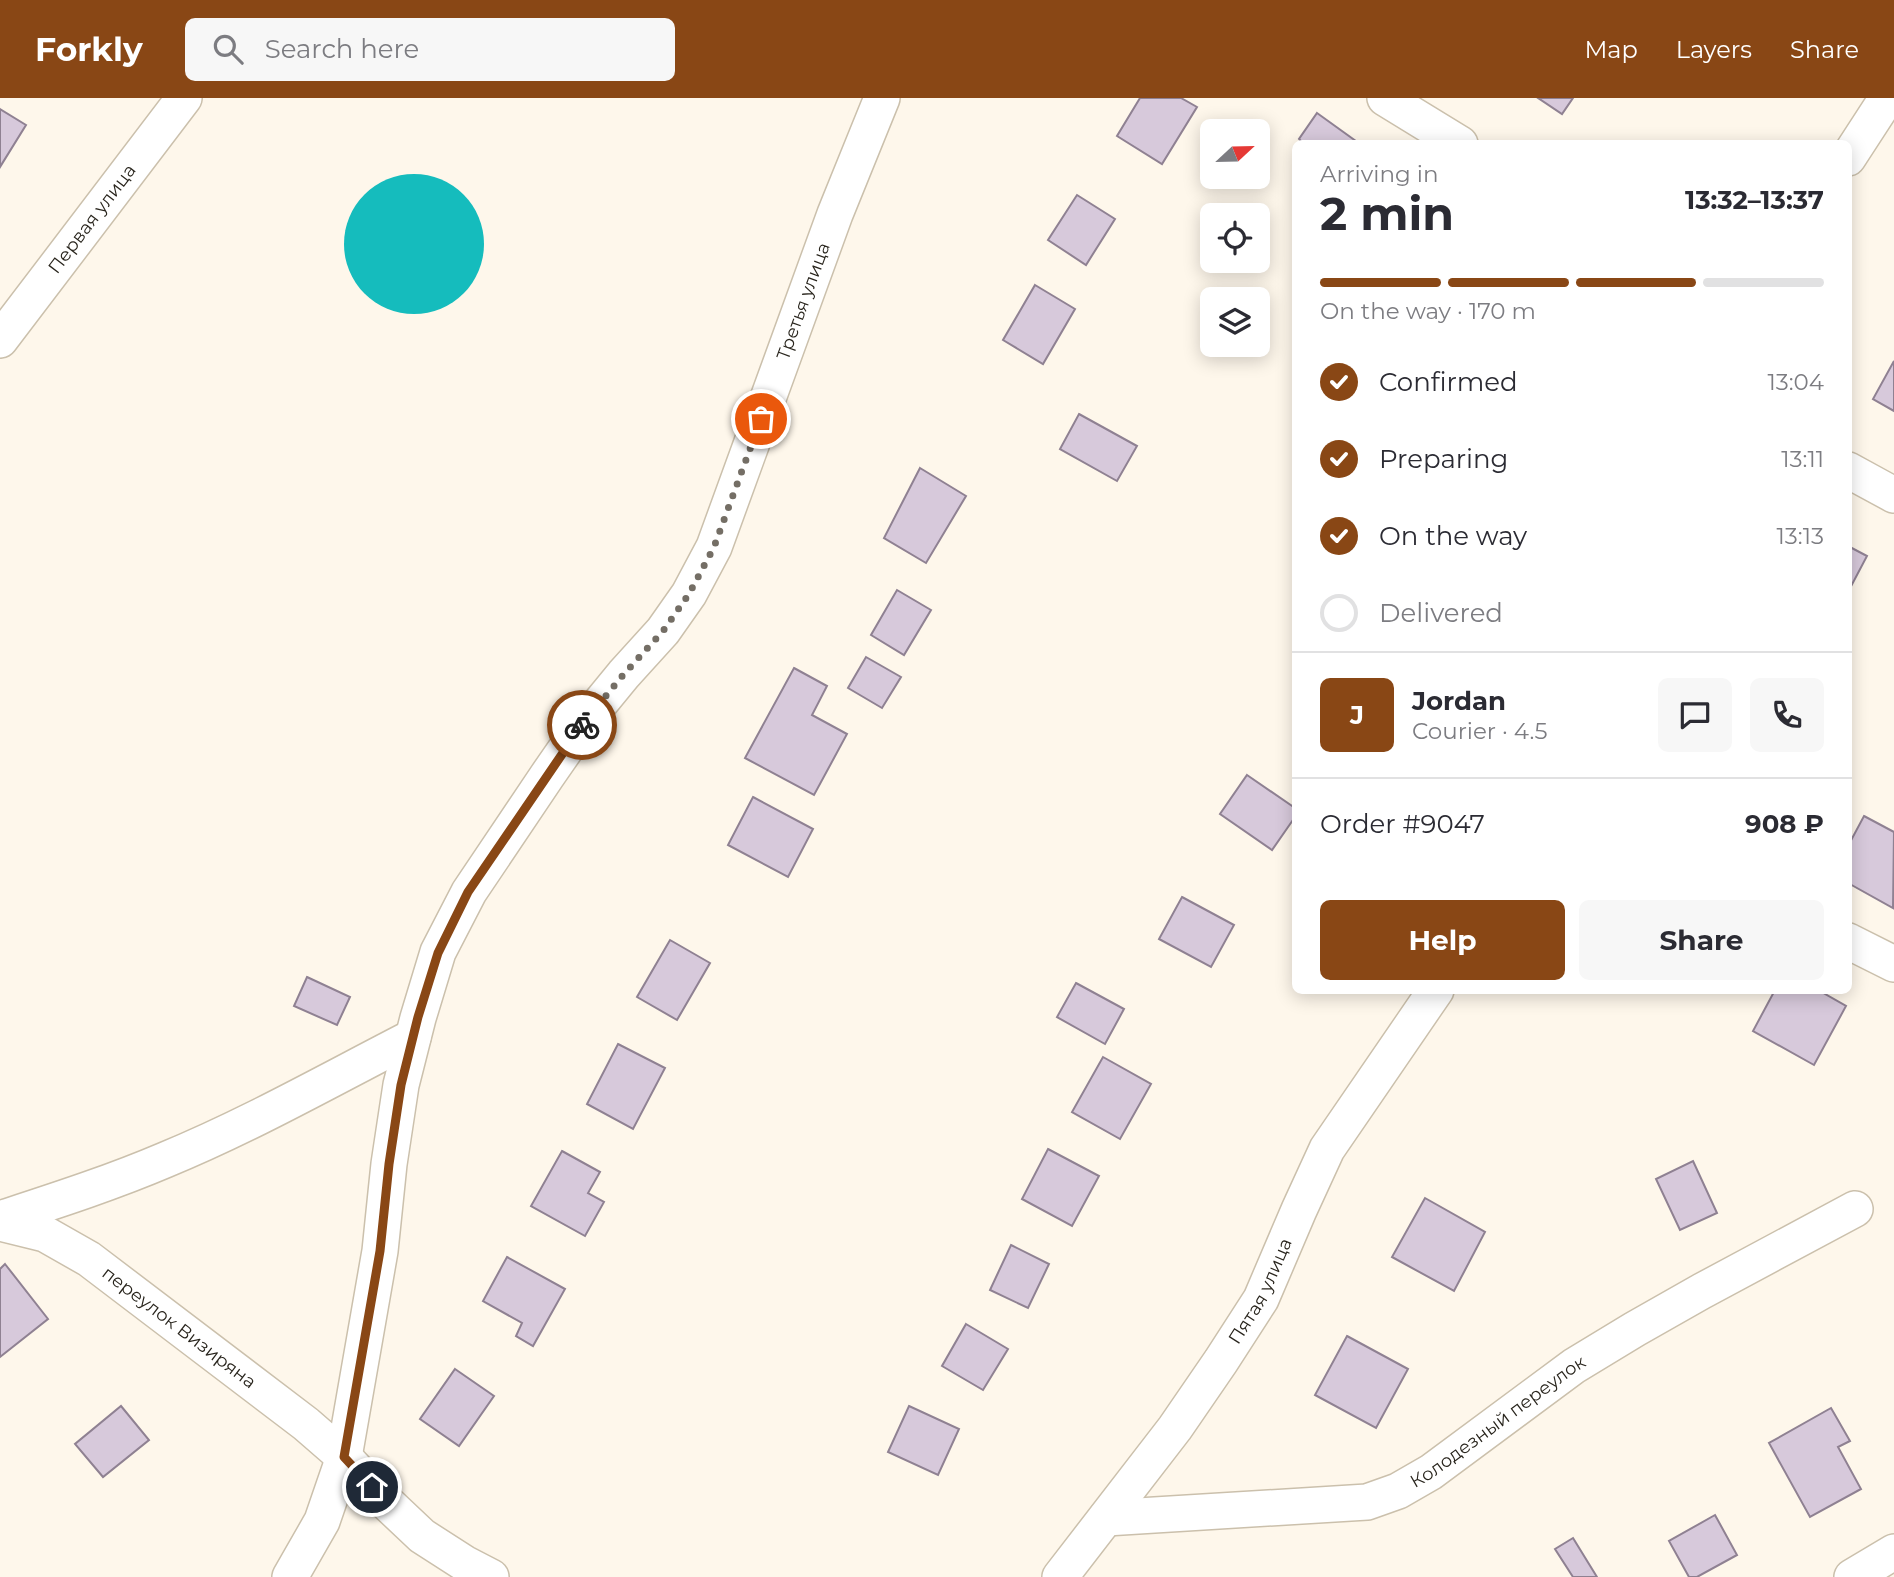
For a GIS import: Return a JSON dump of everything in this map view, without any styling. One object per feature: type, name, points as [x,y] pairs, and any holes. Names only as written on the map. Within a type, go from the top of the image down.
[{"type":"street","name":"Первая улица","points":[[0,340],[184,98]]},
{"type":"street","name":"Третья улица","points":[[290,1577],[322,1521],[344,1457],[380,1251],[401,1085],[438,953],[468,892],[583,724],[663,631],[689,594],[714,547],[835,214],[882,98]]},
{"type":"street","points":[[1385,98],[1453,140]]},
{"type":"street","points":[[1852,152],[1887,98]]},
{"type":"street","points":[[1852,473],[1894,495]]},
{"type":"street","points":[[1852,943],[1894,964]]},
{"type":"street","name":"Пятая улица","points":[[1060,1577],[1175,1428],[1261,1299],[1327,1149],[1433,994]]},
{"type":"street","points":[[0,1221],[166,1160],[234,1129],[413,1037]]},
{"type":"street","name":"Колодезный переулок","points":[[1106,1518],[1367,1502],[1398,1491],[1431,1472],[1584,1360],[1702,1291],[1855,1209]]},
{"type":"street","name":"переулок Визиряна","points":[[0,1221],[45,1234],[89,1259],[306,1424],[344,1457],[422,1536],[491,1577]]},
{"type":"street","points":[[1852,1577],[1894,1552]]},
{"type":"water","points":[[414,174],[441,180],[463,195],[478,217],[484,244],[478,271],[463,293],[441,308],[414,314],[387,308],[365,293],[350,271],[344,244],[350,217],[365,195],[387,180]]},
{"type":"building","points":[[1140,98],[1181,98],[1197,107],[1162,164],[1117,136]]},
{"type":"building","points":[[1538,98],[1573,98],[1562,114]]},
{"type":"building","points":[[0,109],[26,125],[0,167]]},
{"type":"building","points":[[1317,113],[1354,140],[1300,140]]},
{"type":"building","points":[[1077,195],[1115,219],[1086,265],[1048,240]]},
{"type":"building","points":[[1035,285],[1075,309],[1043,364],[1003,340]]},
{"type":"building","points":[[1894,361],[1894,411],[1873,399]]},
{"type":"building","points":[[1079,414],[1137,446],[1117,481],[1060,449]]},
{"type":"building","points":[[920,468],[966,496],[926,563],[884,538]]},
{"type":"building","points":[[1852,548],[1867,556],[1852,584]]},
{"type":"building","points":[[897,590],[931,610],[904,655],[871,635]]},
{"type":"building","points":[[866,657],[901,677],[882,708],[848,688]]},
{"type":"building","points":[[794,668],[827,686],[812,715],[847,734],[814,795],[745,758]]},
{"type":"building","points":[[1247,775],[1292,806],[1292,821],[1272,850],[1220,814]]},
{"type":"building","points":[[753,797],[813,829],[788,877],[728,845]]},
{"type":"building","points":[[1864,816],[1894,832],[1893,908],[1852,885],[1852,838]]},
{"type":"building","points":[[1182,897],[1234,925],[1211,967],[1159,939]]},
{"type":"building","points":[[670,940],[710,963],[677,1020],[637,997]]},
{"type":"building","points":[[307,977],[350,997],[337,1025],[294,1006]]},
{"type":"building","points":[[1076,983],[1124,1009],[1105,1044],[1057,1017]]},
{"type":"building","points":[[1773,994],[1825,994],[1846,1006],[1814,1065],[1753,1031]]},
{"type":"building","points":[[618,1044],[665,1068],[633,1129],[587,1104]]},
{"type":"building","points":[[1103,1057],[1151,1084],[1120,1139],[1072,1112]]},
{"type":"building","points":[[1048,1149],[1099,1176],[1072,1226],[1022,1199]]},
{"type":"building","points":[[562,1151],[600,1172],[588,1193],[604,1202],[585,1236],[531,1206]]},
{"type":"building","points":[[1693,1161],[1717,1213],[1680,1230],[1656,1179]]},
{"type":"building","points":[[1425,1198],[1485,1232],[1454,1291],[1392,1257]]},
{"type":"building","points":[[1011,1245],[1049,1264],[1028,1308],[990,1290]]},
{"type":"building","points":[[507,1257],[565,1289],[533,1346],[516,1336],[522,1323],[483,1301]]},
{"type":"building","points":[[5,1264],[48,1319],[0,1357],[0,1269]]},
{"type":"building","points":[[966,1324],[1008,1349],[983,1390],[942,1366]]},
{"type":"building","points":[[1347,1336],[1408,1369],[1376,1428],[1315,1395]]},
{"type":"building","points":[[455,1369],[494,1396],[459,1446],[420,1419]]},
{"type":"building","points":[[121,1406],[149,1440],[103,1477],[75,1444]]},
{"type":"building","points":[[909,1406],[959,1429],[938,1475],[888,1452]]},
{"type":"building","points":[[1831,1408],[1850,1441],[1838,1447],[1861,1489],[1810,1517],[1769,1443]]},
{"type":"building","points":[[1715,1515],[1737,1555],[1697,1577],[1689,1577],[1669,1541]]},
{"type":"building","points":[[1573,1538],[1597,1577],[1573,1577],[1555,1549]]},
{"type":"way so far","points":[[582,725],[663,631],[689,594],[714,547],[761,419]]},
{"type":"route","points":[[372,1487],[344,1457],[380,1251],[401,1085],[418,1017],[438,953],[468,892],[582,725]]}]
